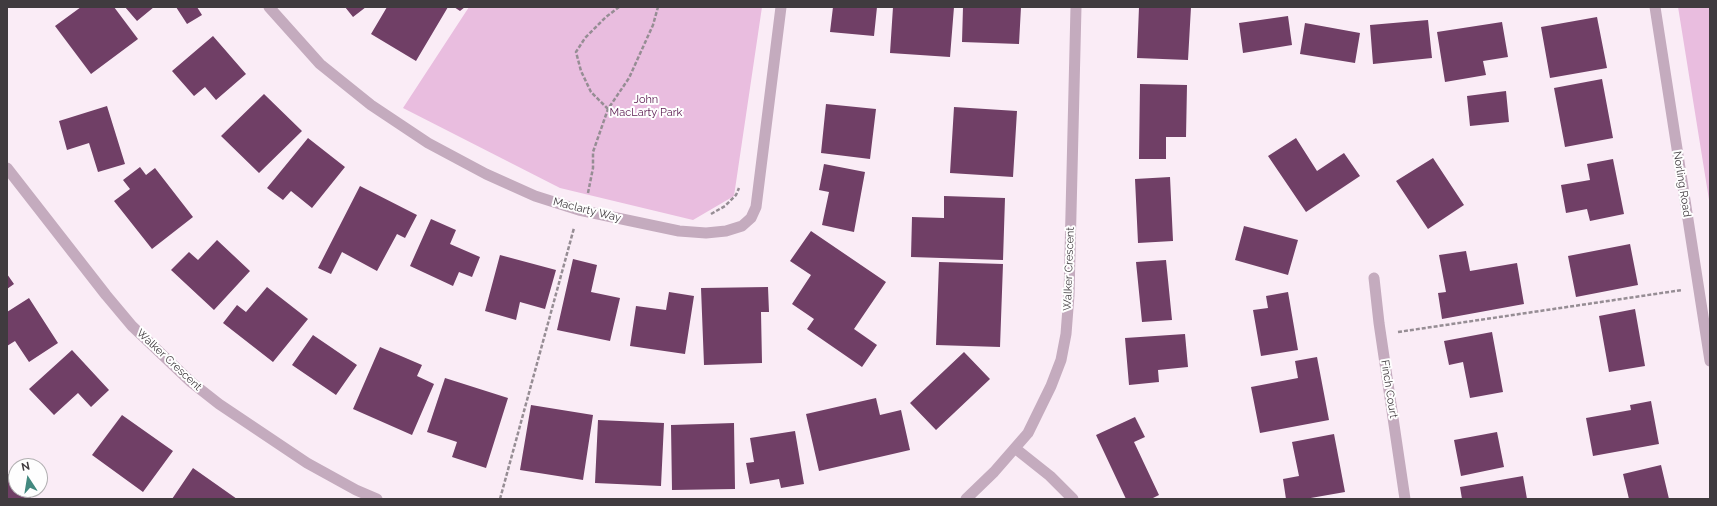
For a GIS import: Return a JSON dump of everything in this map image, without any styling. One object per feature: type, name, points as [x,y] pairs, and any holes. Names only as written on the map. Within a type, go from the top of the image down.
[{"type":"street","name":"Maclarty Way","points":[[268,7],[320,64],[371,105],[428,143],[486,174],[535,196],[579,210],[679,232],[706,233],[726,231],[742,226],[751,218],[756,207],[781,7]]},
{"type":"street","name":"Walker Crescent","points":[[966,499],[1016,449],[1028,433],[1051,386],[1061,360],[1066,334],[1069,295],[1076,7]]},
{"type":"street","name":"Norling Road","points":[[1655,7],[1710,361]]},
{"type":"street","name":"Walker Crescent","points":[[7,168],[132,326],[191,382],[219,404],[307,463],[356,490],[377,499]]},
{"type":"street","name":"Finch Court","points":[[1374,278],[1405,499]]},
{"type":"street","points":[[1016,449],[1050,476],[1073,499]]},
{"type":"path","points":[[608,109],[591,92],[581,71],[576,52],[585,38],[606,17],[619,7]]},
{"type":"path","points":[[587,197],[593,168],[593,152],[608,109],[629,78],[653,25],[658,7]]},
{"type":"path","points":[[709,215],[725,206],[736,195],[741,182]]},
{"type":"path","points":[[500,499],[574,229]]},
{"type":"path","points":[[1393,333],[1683,290]]},
{"type":"green space","name":"John MacLarty Park","points":[[469,7],[762,7],[734,196],[693,220],[560,188],[403,108]]},
{"type":"green space","points":[[1678,7],[1710,7],[1710,206],[1679,13]]},
{"type":"building","points":[[81,7],[114,7],[138,39],[91,74],[55,26]]},
{"type":"building","points":[[125,7],[154,7],[137,21]]},
{"type":"building","points":[[176,7],[197,7],[202,15],[187,24]]},
{"type":"building","points":[[345,7],[366,7],[353,17]]},
{"type":"building","points":[[387,7],[448,7],[416,61],[371,34]]},
{"type":"building","points":[[454,7],[465,7],[460,11]]},
{"type":"building","points":[[833,7],[877,7],[874,36],[830,32]]},
{"type":"building","points":[[893,7],[954,7],[950,57],[890,53]]},
{"type":"building","points":[[963,7],[1021,7],[1019,44],[962,42]]},
{"type":"building","points":[[1139,7],[1191,7],[1188,60],[1137,58]]},
{"type":"building","points":[[1288,16],[1292,45],[1243,53],[1239,23]]},
{"type":"building","points":[[1597,17],[1607,68],[1550,78],[1541,27]]},
{"type":"building","points":[[1428,20],[1432,58],[1373,64],[1370,25]]},
{"type":"building","points":[[1502,22],[1508,57],[1483,61],[1486,75],[1445,82],[1437,32]]},
{"type":"building","points":[[1305,23],[1360,33],[1355,63],[1300,54]]},
{"type":"building","points":[[213,36],[246,74],[216,100],[205,87],[194,96],[172,71]]},
{"type":"building","points":[[1602,79],[1613,138],[1565,147],[1554,88]]},
{"type":"building","points":[[1140,84],[1187,85],[1186,137],[1166,137],[1166,159],[1139,159]]},
{"type":"building","points":[[1506,91],[1509,122],[1470,126],[1467,96]]},
{"type":"building","points":[[264,94],[302,131],[259,173],[221,136]]},
{"type":"building","points":[[826,104],[876,109],[870,159],[821,153]]},
{"type":"building","points":[[107,106],[125,164],[98,172],[89,143],[67,150],[59,121]]},
{"type":"building","points":[[954,107],[1017,111],[1013,177],[950,173]]},
{"type":"building","points":[[308,138],[345,167],[312,208],[291,191],[283,200],[267,188]]},
{"type":"building","points":[[1296,138],[1317,171],[1344,153],[1360,176],[1306,212],[1268,156]]},
{"type":"building","points":[[1433,158],[1464,205],[1428,229],[1396,181]]},
{"type":"building","points":[[1613,159],[1624,214],[1590,221],[1587,209],[1566,213],[1561,185],[1590,180],[1587,164]]},
{"type":"building","points":[[824,164],[865,172],[854,232],[822,225],[829,192],[819,190]]},
{"type":"building","points":[[140,167],[146,175],[155,168],[193,217],[152,249],[114,201],[130,189],[123,180]]},
{"type":"building","points":[[1170,177],[1173,241],[1138,243],[1135,179]]},
{"type":"building","points":[[360,186],[417,215],[405,238],[397,234],[377,271],[342,252],[331,274],[318,268]]},
{"type":"building","points":[[944,196],[1005,198],[1003,260],[911,257],[912,217],[944,218]]},
{"type":"building","points":[[431,219],[456,230],[450,244],[480,257],[472,277],[459,272],[453,286],[410,266]]},
{"type":"building","points":[[1244,226],[1298,240],[1288,275],[1235,260]]},
{"type":"building","points":[[811,231],[886,282],[854,329],[877,345],[862,367],[807,329],[814,319],[792,304],[811,275],[790,261]]},
{"type":"building","points":[[217,240],[250,271],[214,310],[171,270],[189,252],[198,260]]},
{"type":"building","points":[[1630,244],[1638,285],[1576,297],[1568,256]]},
{"type":"building","points":[[1466,251],[1470,271],[1517,263],[1524,304],[1442,319],[1438,293],[1446,292],[1439,255]]},
{"type":"building","points":[[500,255],[556,270],[545,309],[520,302],[516,320],[485,311]]},
{"type":"building","points":[[573,259],[597,265],[591,292],[620,298],[610,341],[557,330]]},
{"type":"building","points":[[1166,260],[1172,320],[1142,322],[1136,262]]},
{"type":"building","points":[[939,262],[1003,264],[1000,347],[936,345]]},
{"type":"building","points":[[7,274],[14,284],[7,289]]},
{"type":"building","points":[[267,287],[308,319],[273,362],[223,323],[237,305],[246,312]]},
{"type":"building","points":[[768,287],[769,312],[761,312],[762,363],[704,365],[701,288]]},
{"type":"building","points":[[669,292],[694,296],[685,354],[630,346],[636,306],[666,310]]},
{"type":"building","points":[[1288,292],[1298,350],[1261,356],[1253,310],[1268,308],[1266,296]]},
{"type":"building","points":[[29,298],[58,343],[29,362],[15,341],[7,346],[7,312]]},
{"type":"building","points":[[1635,309],[1645,366],[1609,372],[1599,316]]},
{"type":"building","points":[[1492,332],[1503,392],[1470,398],[1463,362],[1449,365],[1444,341]]},
{"type":"building","points":[[1185,334],[1188,367],[1158,370],[1159,382],[1129,385],[1125,338]]},
{"type":"building","points":[[313,335],[357,365],[336,395],[292,365]]},
{"type":"building","points":[[380,347],[422,365],[417,376],[434,384],[412,435],[353,409]]},
{"type":"building","points":[[72,350],[109,390],[91,407],[78,393],[54,415],[29,389]]},
{"type":"building","points":[[964,352],[990,379],[936,430],[910,403]]},
{"type":"building","points":[[1317,357],[1329,420],[1260,433],[1251,387],[1298,378],[1295,361]]},
{"type":"building","points":[[445,378],[508,398],[486,468],[452,457],[457,442],[427,432]]},
{"type":"building","points":[[876,398],[880,415],[901,410],[910,450],[819,471],[806,414]]},
{"type":"building","points":[[1651,401],[1659,444],[1593,456],[1586,418],[1631,410],[1630,405]]},
{"type":"building","points":[[531,405],[593,415],[583,480],[520,470]]},
{"type":"building","points":[[122,415],[173,451],[143,492],[92,455]]},
{"type":"building","points":[[1135,417],[1145,437],[1134,442],[1159,495],[1151,499],[1126,499],[1096,435]]},
{"type":"building","points":[[598,420],[664,423],[661,486],[595,483]]},
{"type":"building","points":[[734,423],[735,489],[672,490],[671,425]]},
{"type":"building","points":[[795,431],[804,484],[781,488],[779,479],[750,484],[746,463],[754,462],[750,438]]},
{"type":"building","points":[[1497,432],[1504,467],[1461,476],[1454,440]]},
{"type":"building","points":[[1334,434],[1345,492],[1305,499],[1286,499],[1283,479],[1299,476],[1292,442]]},
{"type":"building","points":[[1661,465],[1669,499],[1629,499],[1623,474]]},
{"type":"building","points":[[193,468],[237,499],[172,499]]},
{"type":"building","points":[[7,475],[8,498],[32,499],[7,499]]},
{"type":"building","points":[[1523,476],[1527,499],[1462,499],[1460,487]]}]
